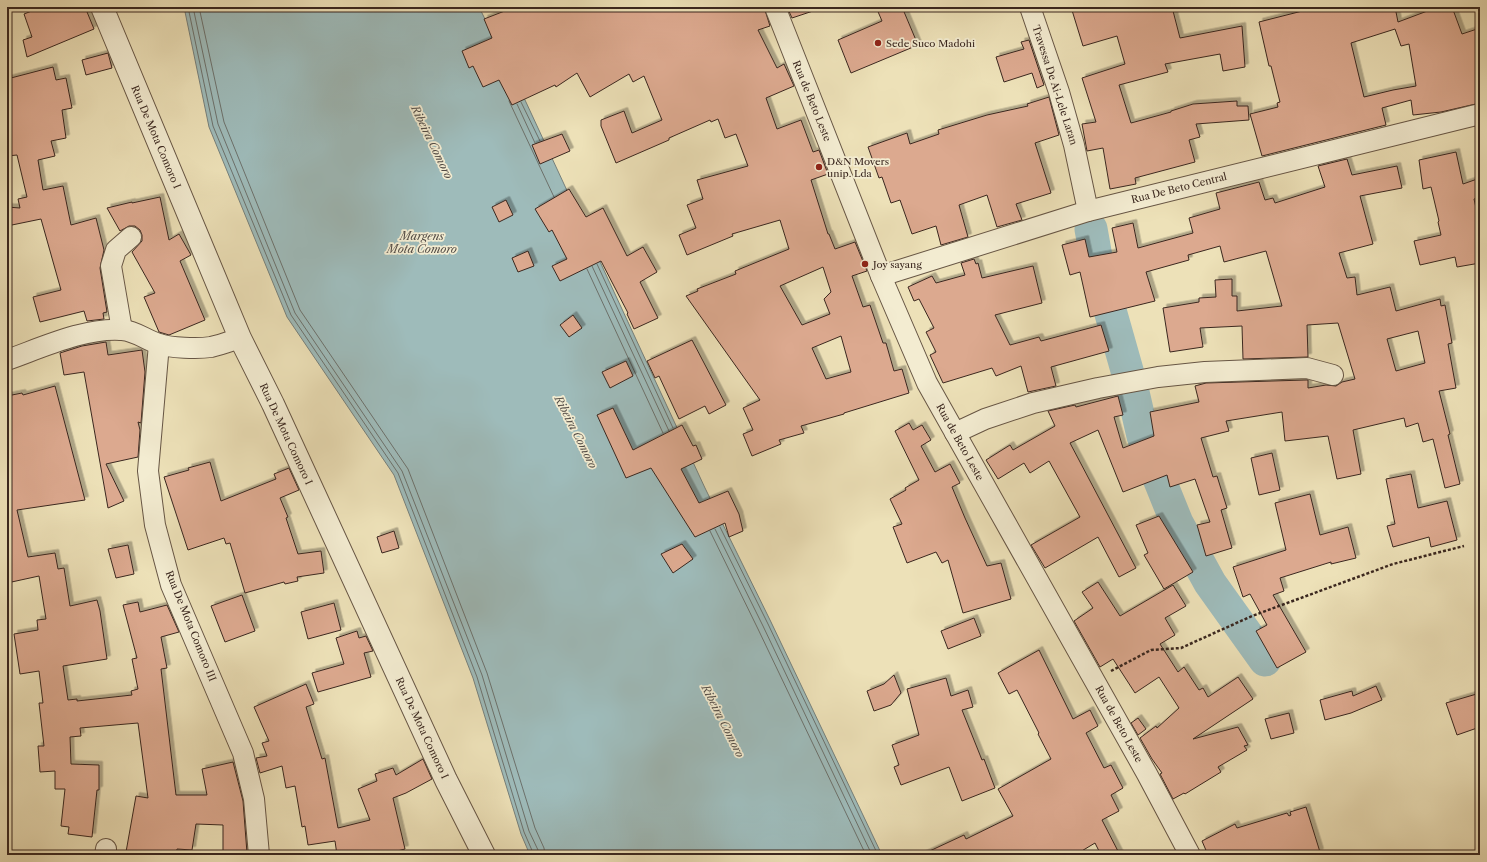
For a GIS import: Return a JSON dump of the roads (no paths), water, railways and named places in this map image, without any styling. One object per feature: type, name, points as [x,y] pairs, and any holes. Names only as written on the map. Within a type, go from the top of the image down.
[{"type":"street","name":"Rua De Mota Comoro I","points":[[102,7],[240,338],[273,404],[446,780],[484,855]]},
{"type":"street","name":"Rua de Beto Leste","points":[[775,7],[881,276],[927,383],[1143,767],[1190,855]]},
{"type":"street","name":"Travessa De Ai-Lele Laran","points":[[1030,7],[1059,92],[1074,145],[1088,211]]},
{"type":"street","name":"Rua De Beto Central","points":[[881,276],[1088,211],[1480,114]]},
{"type":"street","points":[[122,330],[111,266],[116,250],[131,236]]},
{"type":"street","points":[[7,360],[95,330],[122,330],[134,332],[159,344],[178,347],[211,347],[240,338]]},
{"type":"street","name":"Rua De Mota Comoro III","points":[[159,344],[148,472],[155,525],[171,585],[243,753],[254,799],[260,855]]},
{"type":"street","points":[[955,433],[985,419],[1033,403],[1098,388],[1158,377],[1205,372],[1307,368],[1333,375]]},
{"type":"water","name":"Margens Mota Comoro","points":[[184,7],[479,7],[525,100],[705,488],[771,622],[882,855],[530,855],[521,834],[473,678],[394,475],[287,317],[209,127]]},
{"type":"waterway","points":[[1091,229],[1098,268],[1132,388],[1143,436],[1156,471],[1177,523],[1210,583],[1265,660]]},
{"type":"place","name":"Sede Suco Madohi","points":[[878,43]]},
{"type":"place","name":"D&N Movers unip. Lda","points":[[819,167]]},
{"type":"place","name":"Joy sayang","points":[[865,264]]},
{"type":"water label","name":"Ribeira Comoro","points":[[432,142]]},
{"type":"water label","name":"Ribeira Comoro","points":[[576,432]]},
{"type":"water label","name":"Ribeira Comoro","points":[[723,721]]}]
